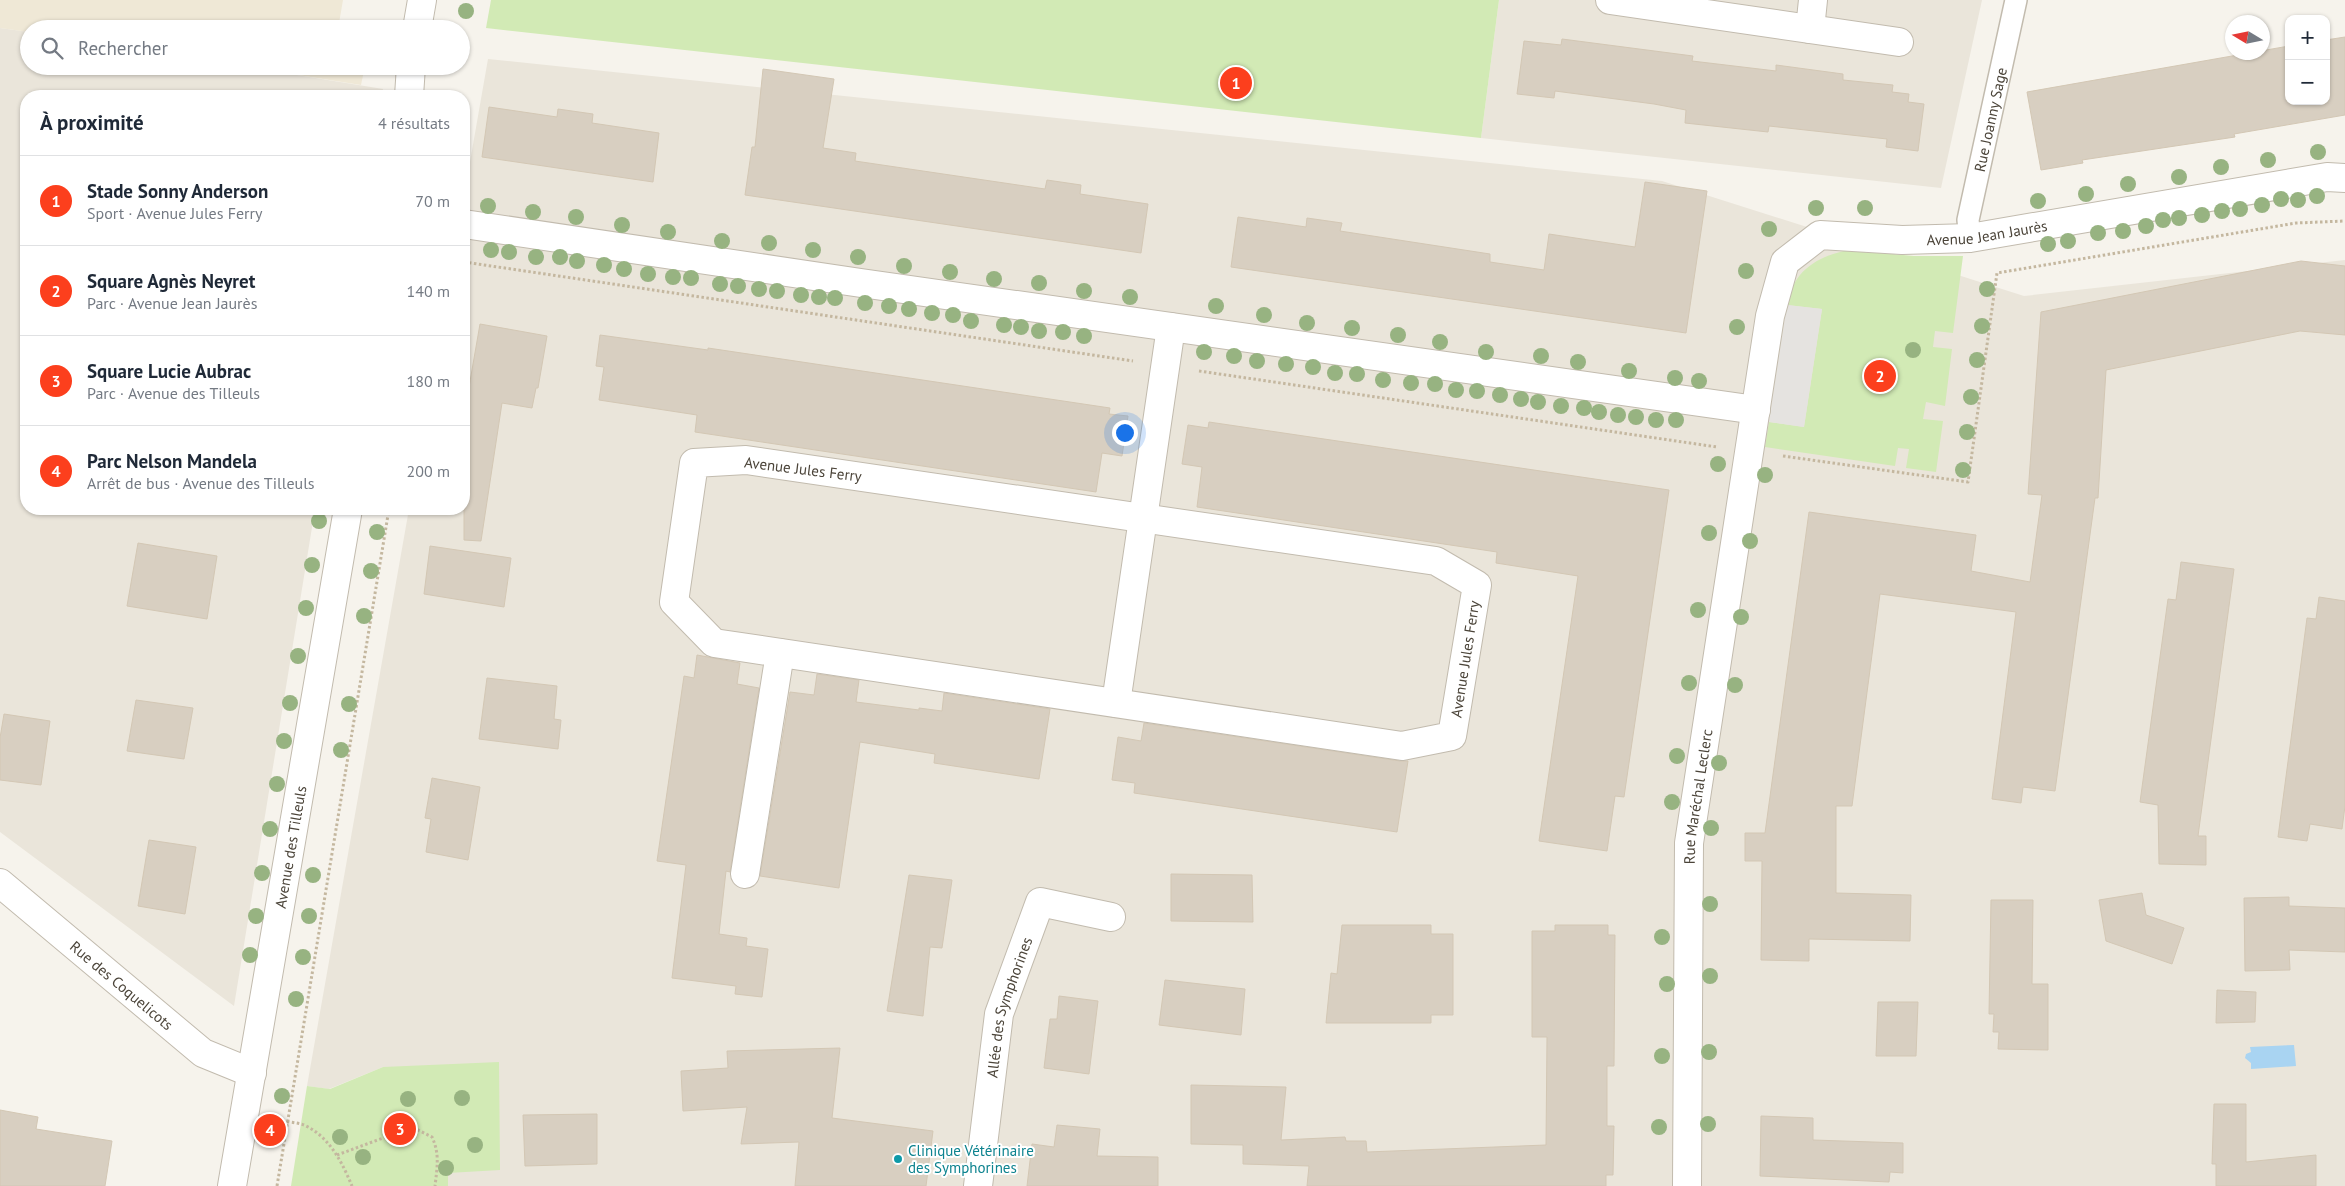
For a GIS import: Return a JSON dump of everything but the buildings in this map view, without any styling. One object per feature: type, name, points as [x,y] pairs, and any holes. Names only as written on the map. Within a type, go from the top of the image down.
[{"type":"street","points":[[419,20],[422,0]]},
{"type":"street","points":[[1610,0],[1899,42]]},
{"type":"street","points":[[1810,29],[1813,0]]},
{"type":"street","points":[[409,90],[410,75]]},
{"type":"street","name":"Avenue Jean Jaurès","points":[[1756,410],[1770,316],[1785,262],[1820,235],[1902,240],[1970,238],[2327,176],[2345,178]]},
{"type":"street","points":[[470,225],[1756,410]]},
{"type":"street","points":[[1116,703],[1171,327]]},
{"type":"street","name":"Rue Maréchal Leclerc","points":[[1687,1186],[1689,843],[1756,410]]},
{"type":"street","name":"Avenue Jules Ferry","points":[[746,460],[1143,518],[1436,561],[1477,585],[1452,736],[1402,746],[714,643],[674,602],[694,463],[746,460]]},
{"type":"street","name":"Avenue des Tilleuls","points":[[232,1186],[347,515]]},
{"type":"street","points":[[745,874],[780,652]]},
{"type":"street","name":"Rue des Coquelicots","points":[[0,883],[202,1053],[252,1073]]},
{"type":"street","name":"Allée des Symphorines","points":[[978,1186],[999,1014],[1040,902],[1111,917]]},
{"type":"lane","name":"Rue Joanny Sage","points":[[1970,238],[1968,220],[2016,0]]},
{"type":"path","points":[[277,1186],[387,515]]},
{"type":"path","points":[[276,1120],[304,1125],[328,1144],[342,1162],[352,1186]]},
{"type":"path","points":[[337,1155],[378,1138],[416,1129],[432,1137],[435,1142],[438,1158],[435,1186]]},
{"type":"shaded area","points":[[0,0],[343,0],[340,20],[20,20],[20,31],[0,28]]},
{"type":"shaded area","points":[[1499,0],[1982,0],[1941,188],[1481,138]]},
{"type":"shaded area","points":[[0,28],[20,31],[20,75],[297,75],[383,89],[20,90],[20,515],[314,515],[234,1006],[0,832]]},
{"type":"shaded area","points":[[488,59],[1662,181],[2024,296],[2345,260],[2345,1186],[448,1186],[447,1173],[383,1067],[329,1089],[307,1086],[408,515],[470,515],[470,162]]},
{"type":"shaded area","points":[[298,75],[363,75],[361,85]]},
{"type":"shaded area","points":[[1787,305],[1822,309],[1804,427],[1769,422]]},
{"type":"green space","points":[[491,0],[1499,0],[1481,138],[486,28]]},
{"type":"green space","points":[[1848,250],[1914,256],[1963,256],[1953,333],[1935,331],[1933,347],[1952,349],[1945,406],[1926,402],[1923,419],[1943,421],[1936,472],[1906,468],[1909,449],[1898,448],[1895,466],[1765,447],[1769,422],[1804,427],[1822,309],[1787,305],[1790,293],[1800,275],[1808,267],[1826,257]]},
{"type":"green space","points":[[499,1062],[500,1170],[448,1173],[448,1186],[291,1186],[307,1086],[330,1089],[383,1067]]},
{"type":"water","points":[[2294,1045],[2296,1066],[2251,1069],[2251,1063],[2245,1058],[2246,1054],[2251,1052],[2250,1047]]},
{"type":"place","name":"Stade Sonny Anderson","points":[[1236,83]]},
{"type":"place","name":"Square Agnès Neyret","points":[[1880,376]]},
{"type":"place","name":"Square Lucie Aubrac","points":[[400,1129]]},
{"type":"place","name":"Parc Nelson Mandela","points":[[270,1130]]},
{"type":"place","name":"Clinique Vétérinaire des Symphorines","points":[[898,1159]]}]
